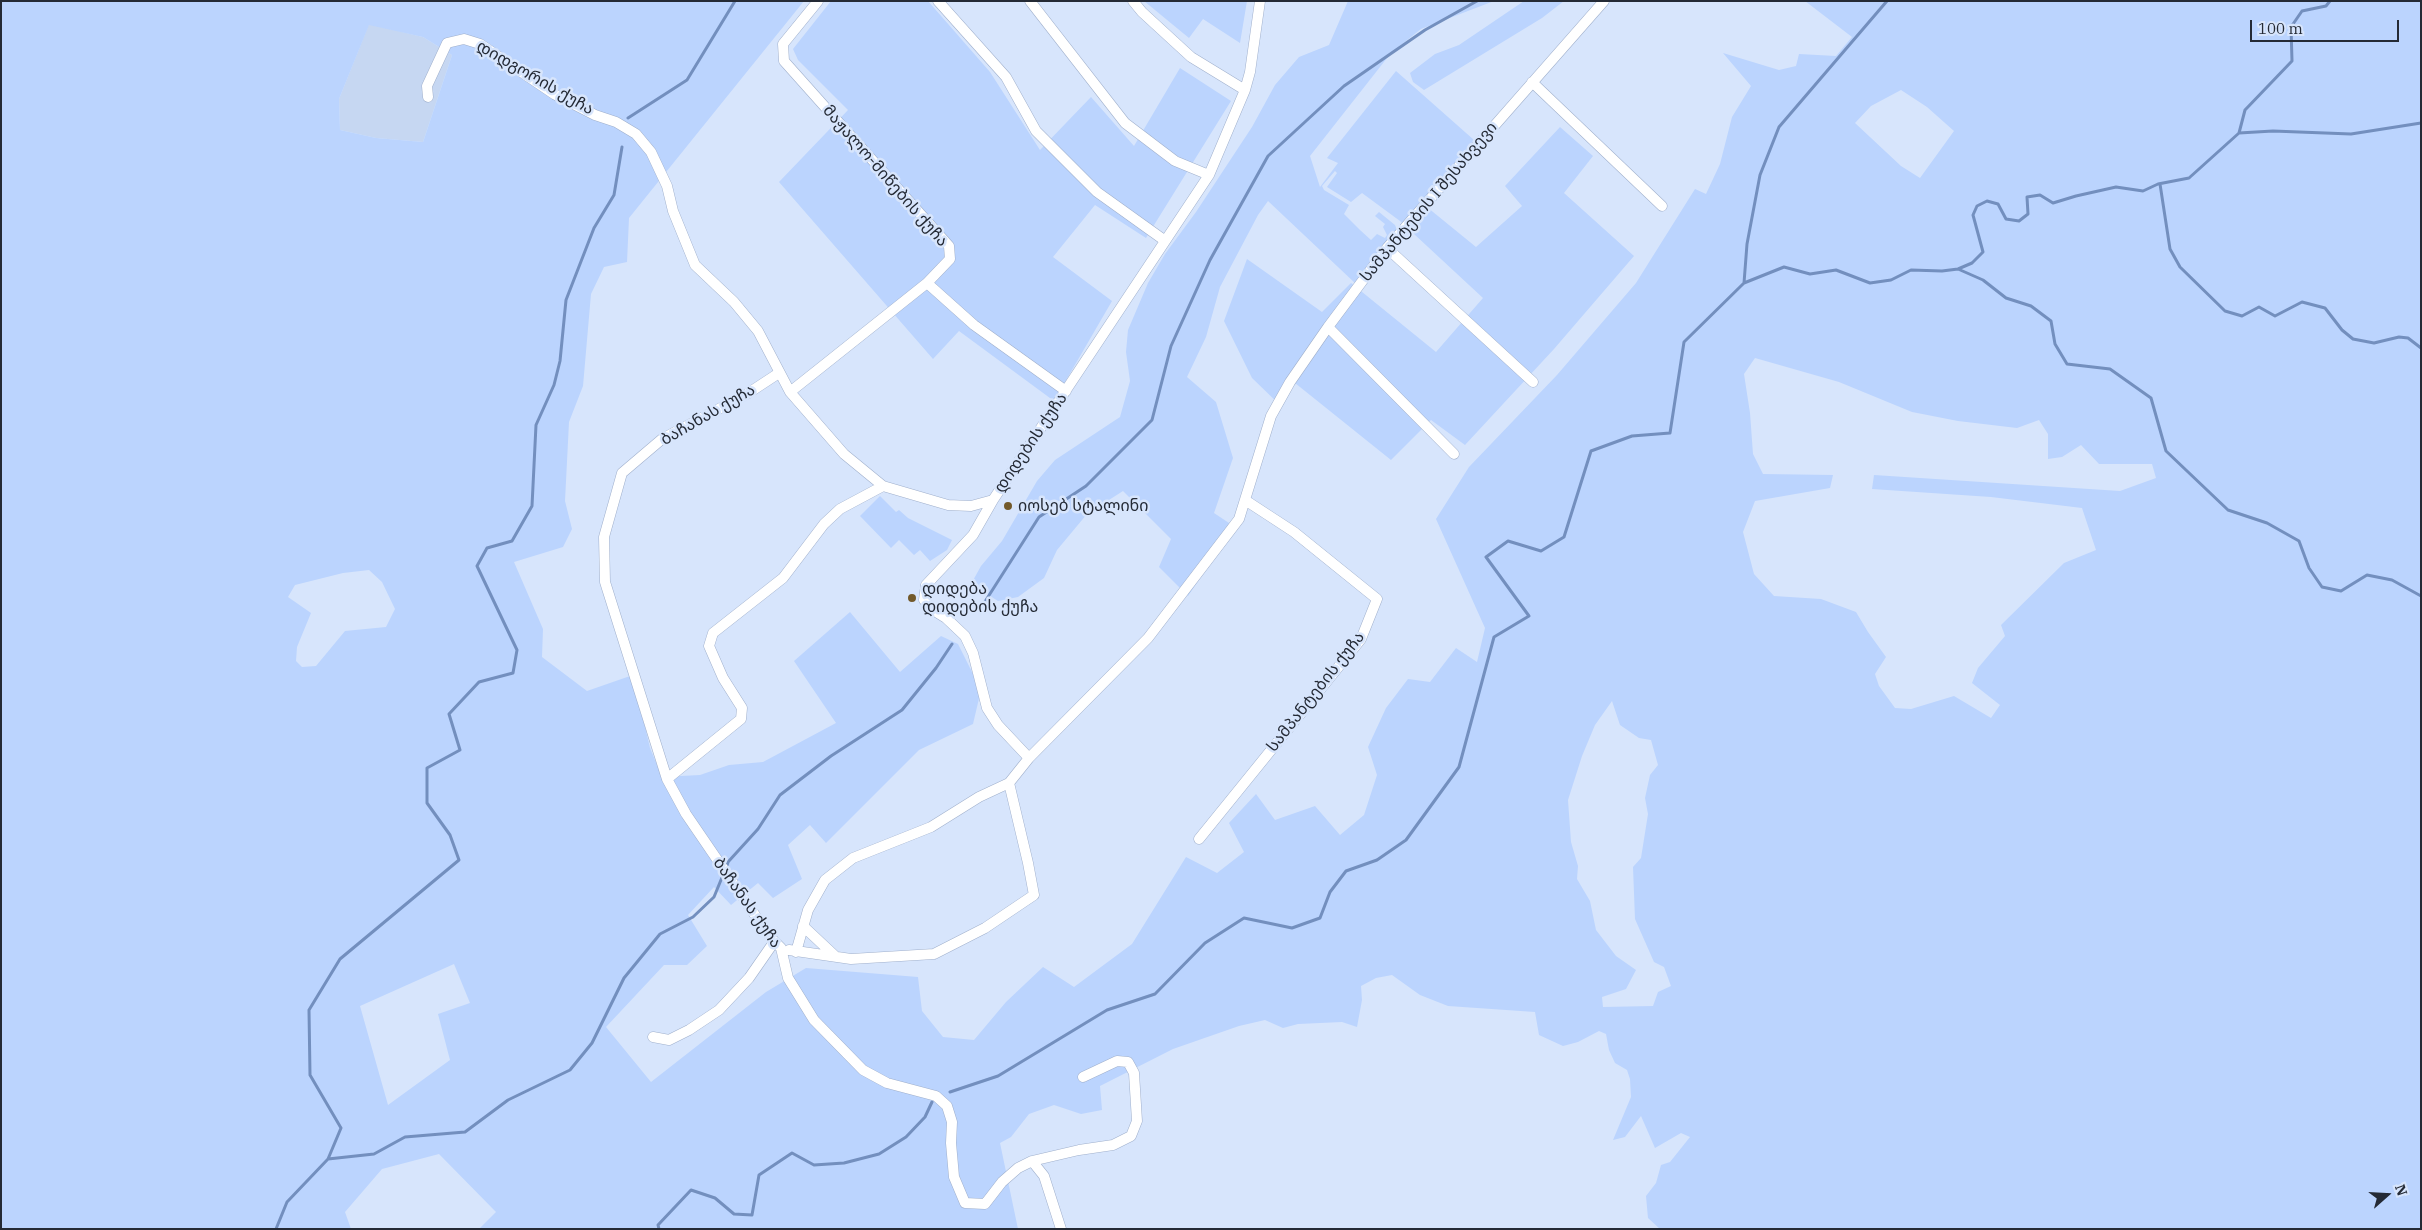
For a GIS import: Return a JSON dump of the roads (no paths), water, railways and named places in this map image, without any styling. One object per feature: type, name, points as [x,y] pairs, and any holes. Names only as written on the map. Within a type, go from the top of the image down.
[{"type":"street","name":"მაჟალო-მიწების ქუჩა","points":[[790,392],[927,283],[950,259],[949,246],[784,61],[784,44],[818,1]]},
{"type":"street","points":[[938,1],[1006,77],[1036,131],[1097,192],[1164,240]]},
{"type":"street","points":[[1030,1],[1125,123],[1175,161],[1209,175]]},
{"type":"street","points":[[1134,1],[1142,12],[1191,57],[1245,90]]},
{"type":"street","name":"დიდების ქუჩა","points":[[1029,758],[998,725],[987,708],[973,653],[965,636],[946,618],[933,610],[924,600],[926,585],[973,535],[992,500],[1209,175],[1245,90],[1250,72],[1260,1]]},
{"type":"street","name":"სამპანტების I შესახვევი","points":[[1245,500],[1271,416],[1290,382],[1328,327],[1387,248],[1604,1]]},
{"type":"street","name":"დიდგორის ქუჩა","points":[[428,97],[427,86],[447,43],[464,39],[480,44],[554,94],[595,115],[616,122],[636,134],[651,152],[667,186],[673,211],[695,265],[734,302],[758,331],[790,392],[844,454],[883,486],[948,505],[971,506],[992,500]]},
{"type":"street","points":[[1532,82],[1662,206]]},
{"type":"street","points":[[1387,248],[1533,382]]},
{"type":"street","points":[[927,283],[974,325],[1066,391]]},
{"type":"street","points":[[1328,327],[1454,454]]},
{"type":"street","name":"ბაჩანას ქუჩა","points":[[779,373],[747,394],[662,439],[622,473],[604,537],[605,582],[667,779],[686,814],[777,945],[788,978],[814,1020],[863,1070],[887,1083],[936,1096],[947,1106],[952,1122],[951,1143],[954,1177],[965,1203],[985,1204],[1002,1182],[1018,1168],[1032,1162],[1079,1150],[1112,1145],[1131,1136],[1137,1121],[1134,1073],[1128,1062],[1117,1061],[1083,1077]]},
{"type":"street","points":[[667,779],[741,718],[742,708],[723,678],[708,646],[713,633],[783,578],[824,524],[840,509],[883,486]]},
{"type":"street","points":[[796,952],[808,910],[825,880],[853,858],[931,827],[979,797],[1009,783],[1029,758],[1148,638],[1239,519],[1245,500]]},
{"type":"street","name":"სამპანტების ქუჩა","points":[[1198,839],[1361,639],[1377,599],[1294,532],[1245,500]]},
{"type":"street","points":[[653,1036],[669,1040],[689,1030],[719,1010],[777,945],[796,952],[851,959],[934,954],[985,928],[1034,895],[1009,783]]},
{"type":"street","points":[[803,926],[835,956]]},
{"type":"street","points":[[1032,1162],[1044,1176],[1061,1229]]},
{"type":"waterway","points":[[628,118],[687,80],[735,1]]},
{"type":"waterway","points":[[979,611],[1039,517],[1086,486],[1152,420],[1171,346],[1210,260],[1268,156],[1344,86],[1425,30],[1477,1]]},
{"type":"waterway","points":[[1744,283],[1747,244],[1760,175],[1779,127],[1887,1]]},
{"type":"waterway","points":[[950,1092],[998,1076],[1107,1010],[1155,994],[1205,943],[1244,918],[1292,928],[1320,918],[1330,892],[1346,871],[1377,860],[1406,840],[1459,767],[1494,637],[1529,616],[1486,557],[1508,541],[1541,551],[1564,537],[1591,451],[1632,436],[1670,433],[1684,342],[1744,283],[1784,267],[1810,274],[1836,270],[1870,283],[1891,280],[1911,270],[1942,271],[1958,269],[1972,263],[1983,252],[1973,215],[1977,206],[1987,201],[1998,204],[2006,219],[2019,221],[2028,214],[2027,197],[2040,195],[2053,203],[2116,187],[2143,191],[2158,184],[2189,178],[2239,133],[2245,110],[2292,61],[2291,27],[2302,11],[2326,6],[2330,1]]},
{"type":"waterway","points":[[2239,133],[2273,131],[2351,134],[2421,123]]},
{"type":"waterway","points":[[276,1229],[287,1202],[328,1159],[341,1128],[310,1075],[309,1010],[340,959],[459,860],[450,835],[427,803],[427,768],[460,750],[449,714],[479,682],[513,673],[517,650],[477,566],[487,548],[512,541],[532,506],[536,425],[554,385],[560,361],[566,300],[594,228],[614,195],[622,147]]},
{"type":"waterway","points":[[2160,184],[2170,249],[2180,267],[2225,311],[2242,316],[2259,307],[2275,316],[2302,302],[2325,308],[2342,330],[2353,339],[2374,343],[2399,337],[2408,338],[2421,348]]},
{"type":"waterway","points":[[1958,269],[1983,280],[2006,298],[2031,306],[2051,321],[2055,344],[2067,364],[2110,369],[2151,398],[2166,451],[2228,510],[2267,523],[2299,541],[2309,568],[2322,587],[2341,591],[2367,575],[2392,580],[2421,596]]},
{"type":"waterway","points":[[726,869],[728,862],[758,829],[780,795],[831,756],[902,710],[936,668],[952,644]]},
{"type":"waterway","points":[[328,1159],[374,1154],[405,1137],[465,1132],[508,1100],[570,1070],[592,1043],[624,978],[660,934],[693,917],[714,897],[723,875]]},
{"type":"waterway","points":[[659,1229],[658,1225],[691,1190],[715,1198],[734,1214],[752,1215],[759,1175],[792,1153],[814,1165],[844,1163],[879,1154],[906,1137],[925,1117],[932,1102]]},
{"type":"place","name":"იოსებ სტალინი","points":[[1008,506]]},
{"type":"place","name":"დიდება დიდების ქუჩა","points":[[912,598]]}]
